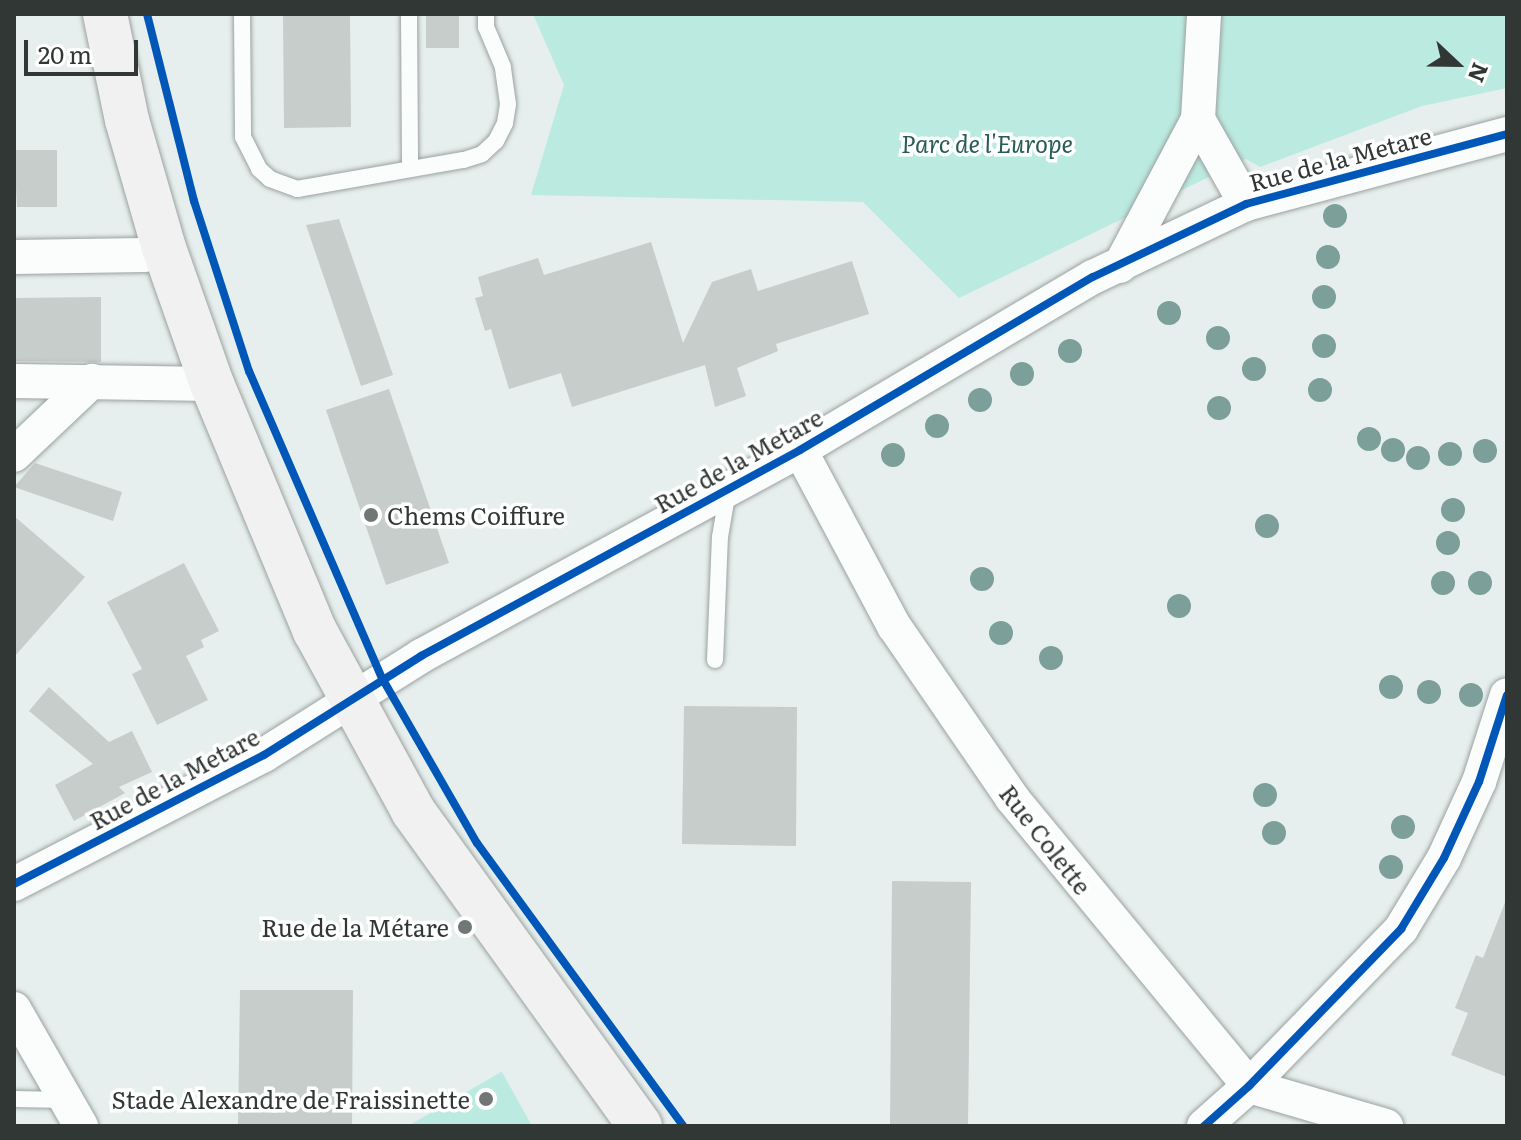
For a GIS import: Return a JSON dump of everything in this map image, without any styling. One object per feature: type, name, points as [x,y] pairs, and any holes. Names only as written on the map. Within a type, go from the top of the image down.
[{"type":"street","points":[[105,14],[127,120],[164,248],[212,384],[315,631],[413,811],[640,1126]]},
{"type":"street","points":[[1120,266],[1198,119],[1204,14]]},
{"type":"street","points":[[1198,119],[1246,204]]},
{"type":"street","name":"Rue de la Metare","points":[[14,884],[264,755],[352,697],[800,450],[1093,277],[1246,204],[1507,134]]},
{"type":"street","points":[[14,257],[144,255],[164,248]]},
{"type":"street","points":[[14,381],[212,384]]},
{"type":"street","points":[[14,455],[92,381]]},
{"type":"street","name":"Rue Colette","points":[[800,450],[894,626],[1012,798],[1052,851],[1249,1086]]},
{"type":"street","points":[[1204,1126],[1249,1086],[1401,929],[1444,858],[1479,782],[1507,695]]},
{"type":"street","points":[[14,1009],[73,1113]]},
{"type":"street","points":[[1249,1086],[1386,1126]]},
{"type":"lane","points":[[242,14],[243,137],[259,169],[270,179],[297,189],[464,160],[482,154],[496,141],[505,123],[508,104],[503,67],[486,27],[486,14]]},
{"type":"lane","points":[[409,14],[410,169]]},
{"type":"lane","points":[[715,660],[720,537],[728,489]]},
{"type":"lane","points":[[14,1099],[73,1113]]},
{"type":"green space","name":"Parc de l'Europe","points":[[533,14],[1507,14],[1507,88],[1422,106],[1260,167],[1246,159],[959,298],[863,202],[531,195],[564,85]]},
{"type":"green space","name":"Stade Alexandre de Fraissinette","points":[[501,1072],[532,1126],[408,1126]]},
{"type":"building","points":[[283,14],[350,14],[351,127],[284,128]]},
{"type":"building","points":[[426,14],[459,14],[459,48],[426,48]]},
{"type":"building","points":[[14,150],[57,150],[57,207],[17,207]]},
{"type":"building","points":[[339,219],[393,375],[361,386],[306,225]]},
{"type":"building","points":[[651,242],[683,343],[712,282],[751,269],[758,291],[852,261],[869,314],[776,344],[778,351],[737,368],[746,396],[715,407],[705,365],[572,407],[561,373],[509,389],[491,329],[485,331],[475,298],[483,296],[478,277],[538,258],[544,275]]},
{"type":"building","points":[[101,297],[101,362],[14,361],[14,298]]},
{"type":"building","points":[[389,389],[449,563],[386,585],[326,410]]},
{"type":"building","points":[[35,463],[122,492],[113,521],[14,487]]},
{"type":"building","points":[[14,516],[85,577],[14,657]]},
{"type":"building","points":[[184,563],[219,631],[201,640],[204,647],[186,656],[208,700],[157,725],[132,674],[142,669],[107,602]]},
{"type":"building","points":[[49,687],[109,742],[132,731],[152,772],[119,787],[125,793],[74,821],[55,785],[93,764],[29,711]]},
{"type":"building","points":[[684,706],[797,707],[796,846],[682,844]]},
{"type":"building","points":[[892,881],[971,882],[968,1126],[890,1126]]},
{"type":"building","points":[[1506,900],[1507,1077],[1451,1055],[1468,1013],[1455,1008],[1476,955],[1483,958]]},
{"type":"building","points":[[240,990],[353,990],[352,1126],[238,1126]]},
{"type":"cycle path","points":[[147,14],[194,201],[249,371],[382,678],[477,843],[683,1126]]},
{"type":"cycle path","points":[[14,884],[264,755],[421,656],[800,450],[1093,277],[1246,204],[1507,134]]},
{"type":"cycle path","points":[[1204,1126],[1249,1086],[1401,929],[1444,858],[1479,782],[1507,695]]},
{"type":"place","name":"Chems Coiffure","points":[[371,515]]},
{"type":"place","name":"Rue de la Métare","points":[[465,927]]},
{"type":"place","name":"Stade Alexandre de Fraissinette","points":[[486,1099]]}]
